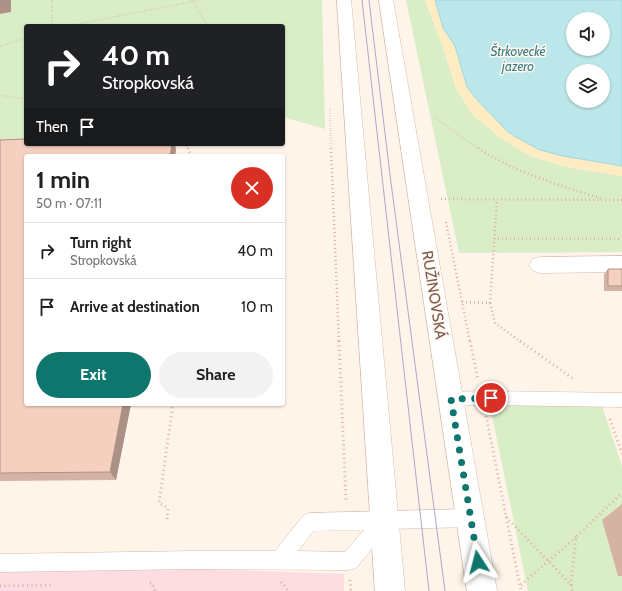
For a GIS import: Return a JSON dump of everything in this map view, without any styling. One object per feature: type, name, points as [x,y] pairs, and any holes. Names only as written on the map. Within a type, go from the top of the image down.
[{"type":"street","points":[[344,0],[390,591]]},
{"type":"street","name":"RUŽINOVSKÁ","points":[[386,0],[482,591]]},
{"type":"street","points":[[540,265],[622,264]]},
{"type":"lane","points":[[451,399],[622,400]]},
{"type":"lane","points":[[280,560],[309,522],[471,518]]},
{"type":"lane","points":[[0,563],[280,560],[349,561],[384,520]]},
{"type":"path","points":[[52,0],[52,22],[54,24]]},
{"type":"path","points":[[76,24],[201,0]]},
{"type":"path","points":[[193,1],[206,24]]},
{"type":"path","points":[[0,46],[24,39]]},
{"type":"path","points":[[0,95],[24,99]]},
{"type":"path","points":[[330,101],[333,221],[347,521]]},
{"type":"path","points":[[436,119],[502,163],[603,199]]},
{"type":"path","points":[[441,199],[622,200]]},
{"type":"path","points":[[496,200],[490,303],[495,323],[604,400],[622,454]]},
{"type":"path","points":[[494,239],[622,239]]},
{"type":"path","points":[[462,302],[490,303]]},
{"type":"path","points":[[166,519],[168,508],[159,503],[173,406]]},
{"type":"path","points":[[520,585],[576,537],[622,493]]},
{"type":"path","points":[[522,591],[506,517],[570,585],[572,591]]},
{"type":"path","points":[[570,585],[576,537]]},
{"type":"path","points":[[349,561],[351,591]]},
{"type":"path","points":[[279,580],[289,591]]},
{"type":"path","points":[[144,583],[152,583],[155,591]]},
{"type":"path","points":[[0,586],[62,585]]},
{"type":"shaded area","points":[[0,563],[344,574],[344,591],[0,591]]},
{"type":"green space","points":[[11,0],[322,0],[325,129],[285,118],[285,24],[24,24],[24,145],[0,152],[0,14],[11,12]]},
{"type":"green space","points":[[406,0],[425,0],[443,47],[456,88],[472,114],[501,138],[530,156],[563,166],[622,176],[622,252],[459,253]]},
{"type":"green space","points":[[490,406],[602,406],[622,466],[622,591],[528,591]]},
{"type":"sand","points":[[425,0],[435,0],[443,28],[455,46],[467,88],[507,131],[540,150],[564,156],[622,166],[622,176],[563,166],[530,156],[501,138],[472,114],[456,88],[443,47]]},
{"type":"water","name":"Štrkovecké jazero","points":[[435,0],[622,0],[622,166],[563,156],[540,150],[507,131],[478,101],[467,87],[455,46],[443,28]]},
{"type":"building","points":[[24,139],[24,146],[172,146],[170,154],[24,154],[24,406],[123,406],[110,472],[0,473],[0,140]]},
{"type":"building","points":[[608,269],[622,269],[622,286],[608,286]]},
{"type":"tram line","points":[[362,0],[429,591]]},
{"type":"tram line","points":[[369,0],[390,175],[445,591]]},
{"type":"route","points":[[478,562],[451,399],[491,398]]}]
